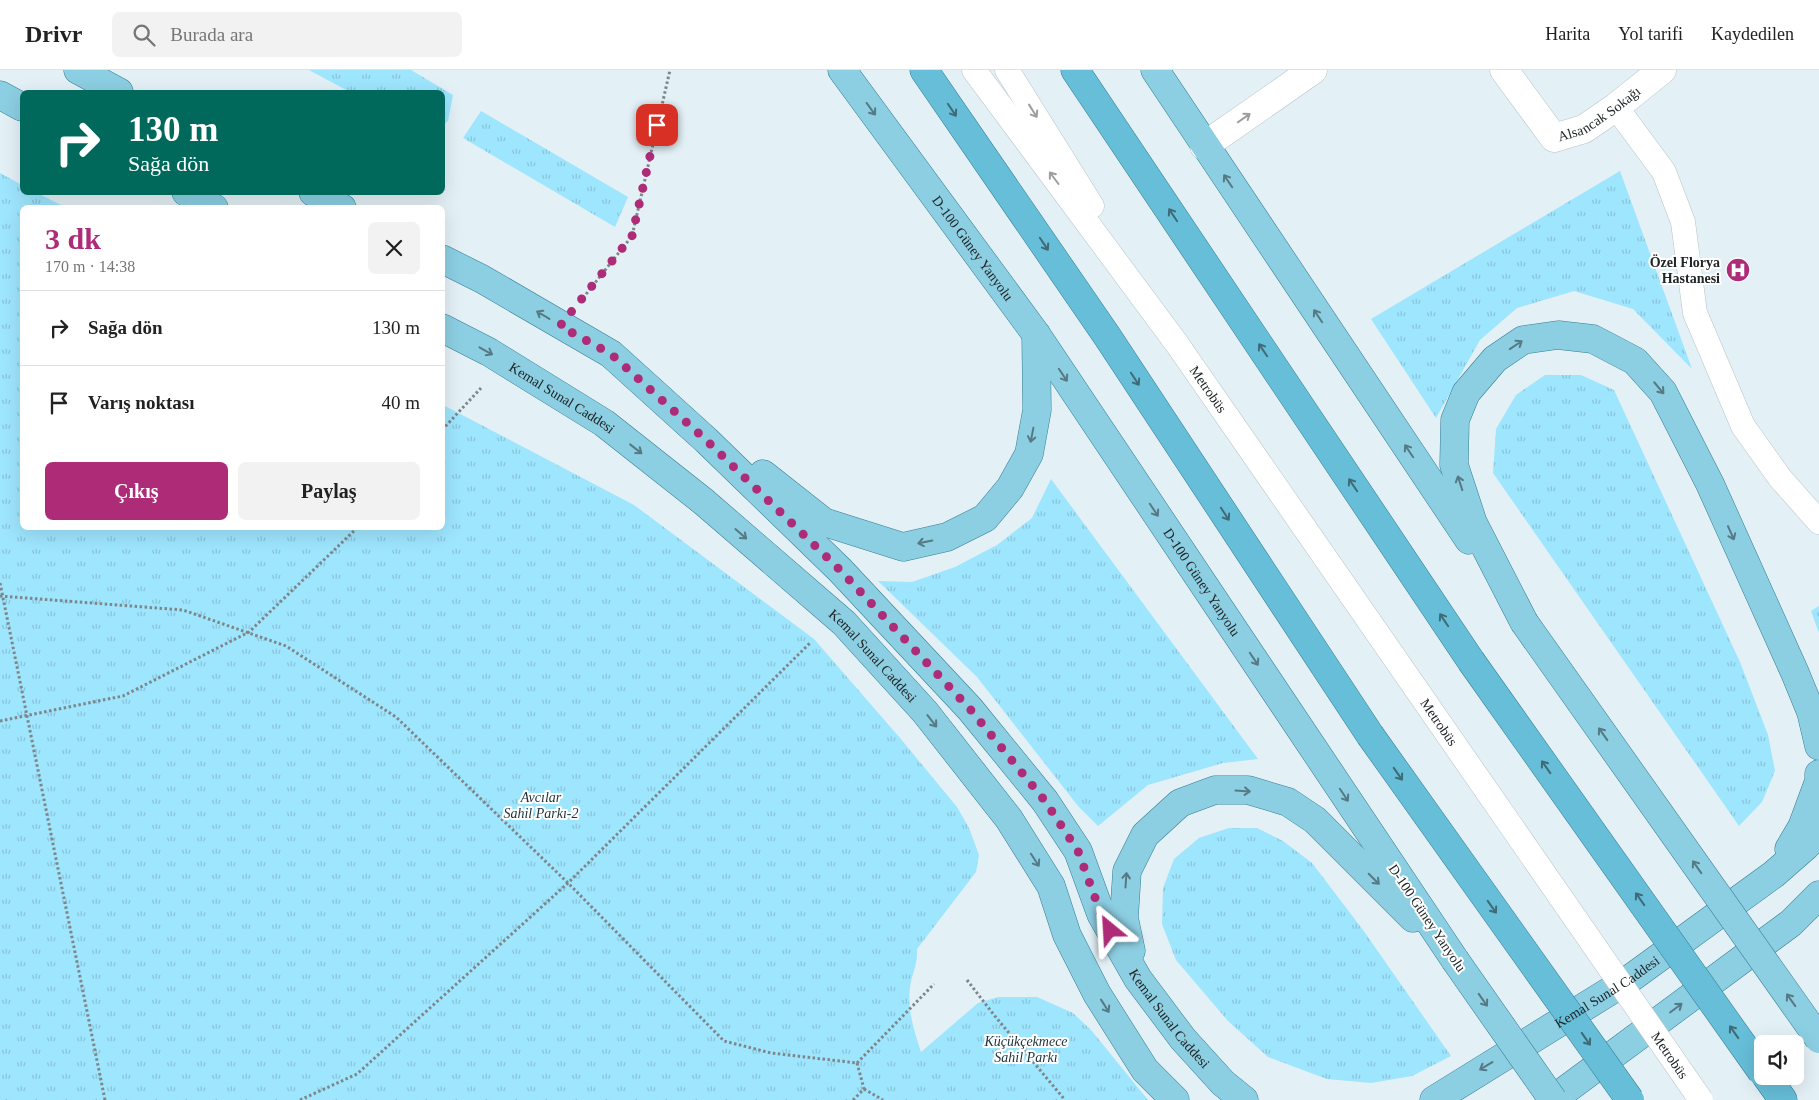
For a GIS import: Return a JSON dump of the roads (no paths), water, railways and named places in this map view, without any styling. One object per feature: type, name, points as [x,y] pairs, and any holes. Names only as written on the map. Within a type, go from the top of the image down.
[{"type":"highway","points":[[924,70],[1107,336],[1370,735],[1630,1100]]},
{"type":"highway","points":[[1075,70],[1471,661],[1754,1061]]},
{"type":"highway","points":[[1772,1085],[1783,1100]]},
{"type":"main road","points":[[78,70],[115,90]]},
{"type":"main road","name":"D-100 Güney Yanyolu","points":[[842,70],[1036,334],[1455,960],[1552,1100]]},
{"type":"main road","points":[[1155,70],[1204,146],[1524,622],[1819,1040]]},
{"type":"main road","points":[[0,95],[20,106]]},
{"type":"main road","points":[[191,195],[209,205]]},
{"type":"main road","points":[[318,195],[337,205]]},
{"type":"main road","name":"Kemal Sunal Caddesi","points":[[445,260],[611,354],[706,440],[859,591],[970,709],[1045,801],[1078,851],[1101,914],[1138,979],[1183,1039],[1223,1083],[1244,1100]]},
{"type":"main road","name":"Kemal Sunal Caddesi","points":[[445,330],[505,362],[604,423],[704,502],[837,616],[925,712],[1009,819],[1051,886],[1067,935],[1097,994],[1145,1070],[1175,1100]]},
{"type":"main road","points":[[706,440],[770,479],[824,522],[903,547],[947,537],[985,518],[1010,488],[1029,454],[1037,410],[1036,334]]},
{"type":"main road","points":[[1524,622],[1473,523],[1454,465],[1455,420],[1466,393],[1495,359],[1523,340],[1558,335],[1593,339],[1635,362],[1663,392],[1710,484],[1795,673],[1811,712],[1819,746]]},
{"type":"main road","points":[[1774,874],[1802,827],[1819,774]]},
{"type":"main road","points":[[1138,979],[1124,918],[1127,871],[1145,834],[1180,803],[1215,790],[1248,790],[1288,802],[1315,820],[1455,960]]},
{"type":"main road","name":"Kemal Sunal Caddesi","points":[[1434,1100],[1631,978],[1774,874],[1806,846],[1819,831]]},
{"type":"main road","points":[[1552,1100],[1773,936],[1819,896]]},
{"type":"main road","points":[[1773,936],[1819,923]]},
{"type":"street","points":[[1204,146],[1313,70]]},
{"type":"street","name":"Alsancak Sokağı","points":[[1504,70],[1554,138],[1584,129],[1616,107],[1662,70]]},
{"type":"lane","name":"Metrobüs","points":[[974,70],[1178,344],[1701,1100]]},
{"type":"lane","name":"Metrobüs","points":[[1007,70],[1178,344]]},
{"type":"lane","points":[[1616,107],[1664,172],[1683,222],[1695,313],[1744,426],[1780,478],[1819,522]]},
{"type":"place","name":"Özel Florya Hastanesi","points":[[1738,270]]},
{"type":"park label","name":"Avcılar Sahil Parkı-2","points":[[541,806]]},
{"type":"park label","name":"Küçükçekmece Sahil Parkı","points":[[1026,1050]]}]
